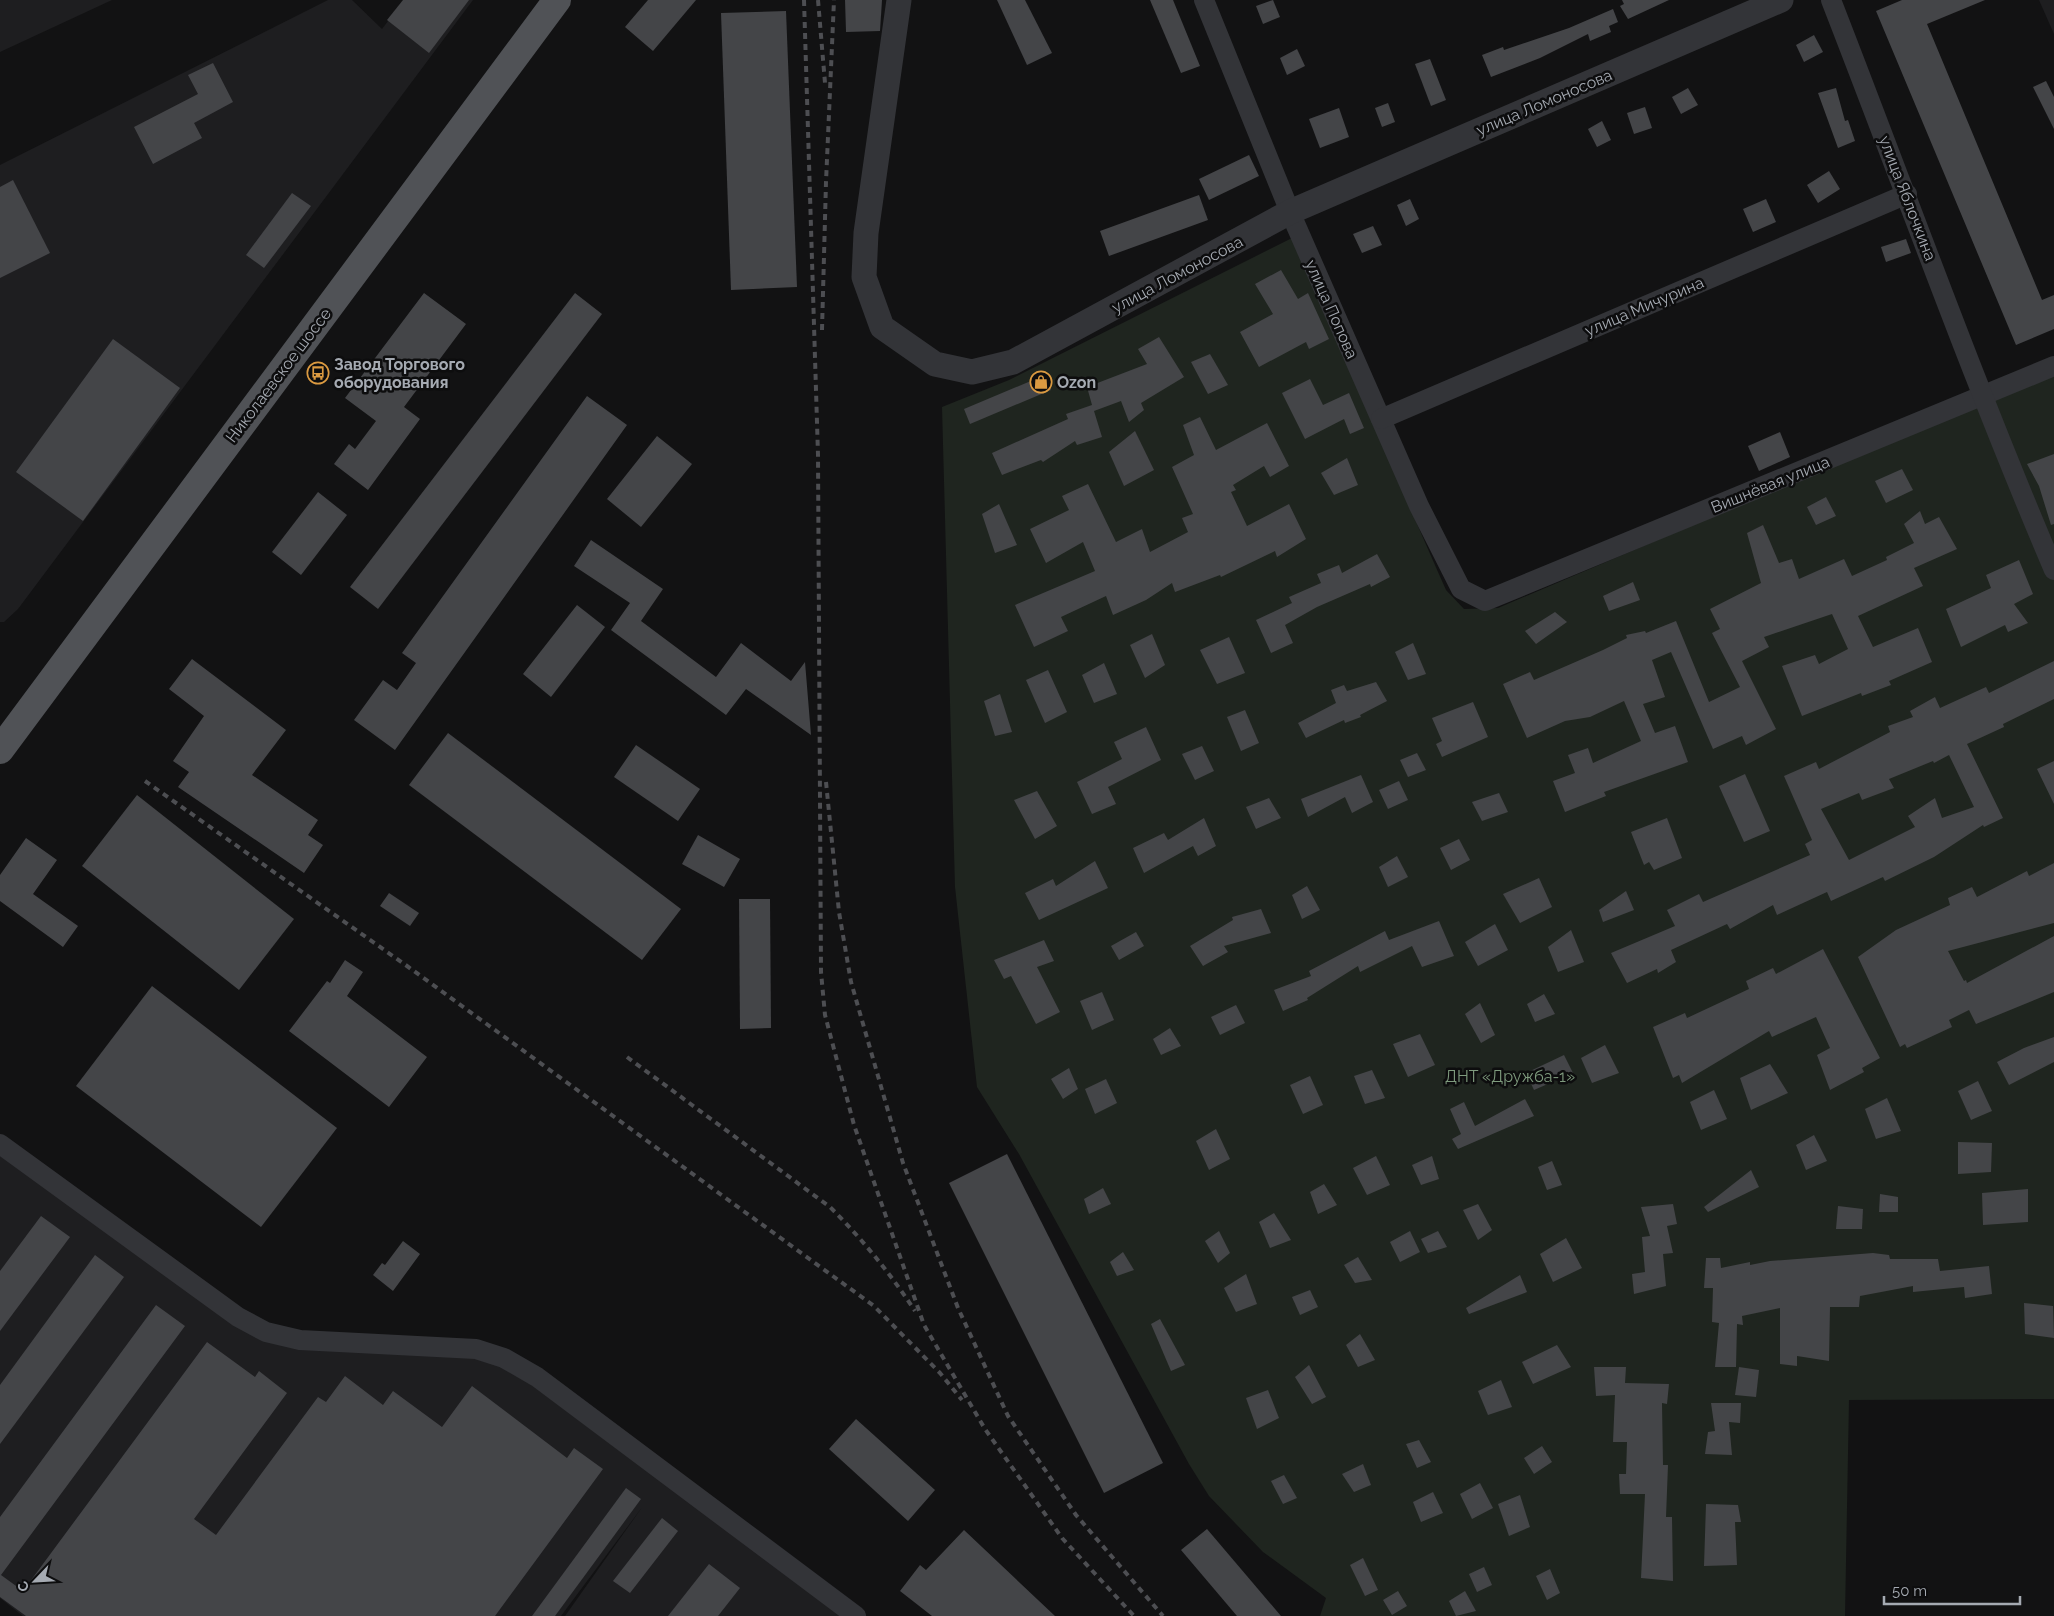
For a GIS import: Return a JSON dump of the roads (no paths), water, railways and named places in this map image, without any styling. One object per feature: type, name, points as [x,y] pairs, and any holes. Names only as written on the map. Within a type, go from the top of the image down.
[{"type":"main road","name":"Николаевское шоссе","points":[[3,736],[557,0]]},
{"type":"street","name":"улица Ломоносова","points":[[899,0],[866,233],[864,277],[882,327],[935,364],[972,372],[1013,362],[1290,212],[1781,0]]},
{"type":"street","name":"улица Попова","points":[[1204,0],[1290,212],[1419,506],[1461,588],[1485,601]]},
{"type":"street","name":"улица Яблочкина","points":[[1831,0],[1907,194],[2007,460],[2054,570]]},
{"type":"street","name":"улица Мичурина","points":[[1381,419],[1907,194]]},
{"type":"street","name":"Вишнёвая улица","points":[[1485,601],[2054,366]]},
{"type":"street","points":[[0,1144],[238,1316],[266,1332],[300,1340],[476,1349],[504,1358],[537,1377],[856,1616]]},
{"type":"railway","points":[[804,0],[818,455],[821,972],[825,1015],[854,1125],[924,1325],[985,1429],[1062,1538],[1134,1616]]},
{"type":"railway","points":[[818,0],[825,83]]},
{"type":"railway","points":[[822,330],[834,0]]},
{"type":"railway","points":[[145,781],[407,966],[874,1306],[940,1373],[962,1400]]},
{"type":"railway","points":[[826,782],[839,912],[851,982],[903,1163],[958,1308],[1008,1416],[1076,1515],[1163,1616]]},
{"type":"railway","points":[[627,1057],[830,1207],[876,1257],[915,1311]]},
{"type":"place","name":"Завод Торгового оборудования","points":[[318,373]]},
{"type":"place","name":"Ozon","points":[[1041,382]]},
{"type":"park label","name":"ДНТ «Дружба-1»","points":[[1510,1076]]}]
